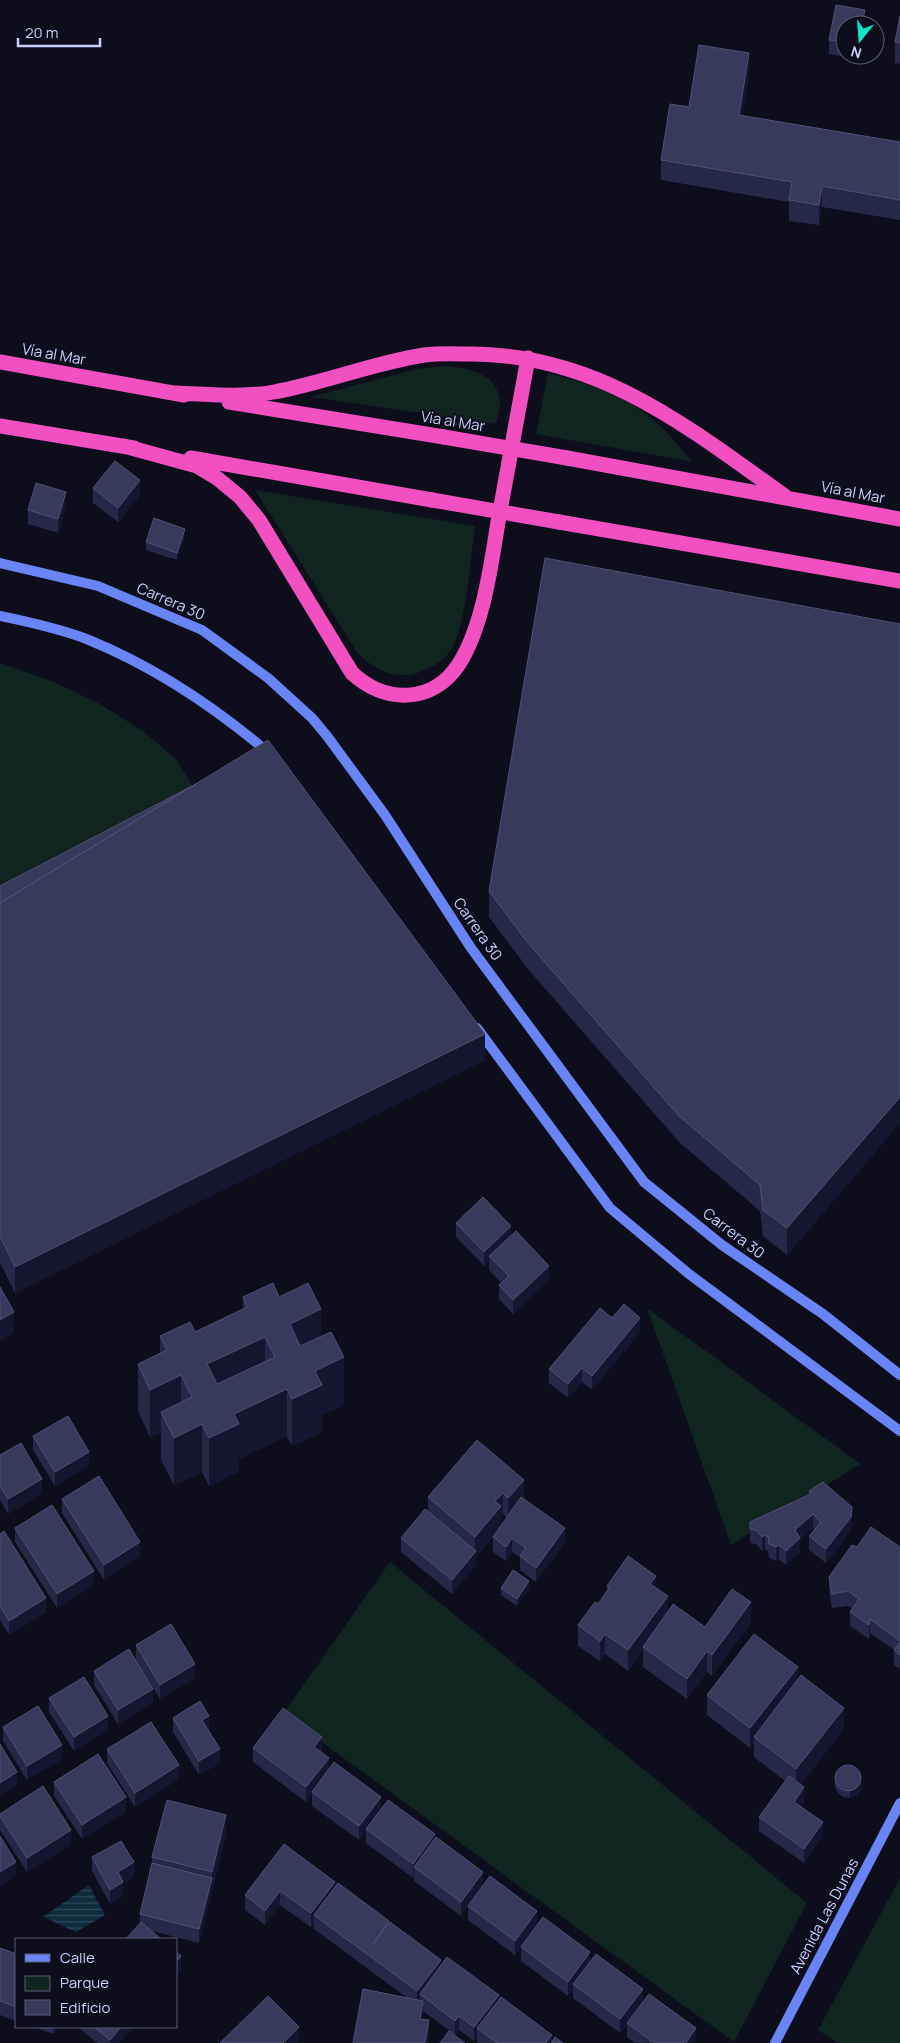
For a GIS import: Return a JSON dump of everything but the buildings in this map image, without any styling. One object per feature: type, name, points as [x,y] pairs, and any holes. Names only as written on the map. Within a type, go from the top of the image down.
[{"type":"highway","points":[[176,393],[249,395],[272,393],[360,369],[425,355],[490,354],[528,358],[576,371],[631,393],[698,435],[786,497]]},
{"type":"highway","points":[[124,446],[197,466],[222,482],[240,498],[259,520],[352,673],[361,682],[381,692],[392,695],[412,695],[435,687],[453,672],[460,662],[472,636],[487,585],[528,358]]},
{"type":"highway","name":"Vía al Mar","points":[[0,362],[567,458],[900,519]]},
{"type":"highway","points":[[0,426],[900,581]]},
{"type":"main road","name":"Carrera 30","points":[[0,563],[98,586],[202,630],[268,678],[312,718],[327,736],[385,815],[471,948],[644,1182],[722,1245],[823,1314],[900,1375]]},
{"type":"main road","points":[[0,616],[87,639],[134,660],[182,688],[253,739],[275,758]]},
{"type":"main road","points":[[470,1019],[610,1208],[689,1274],[900,1431]]},
{"type":"main road","name":"Avenida Las Dunas","points":[[775,2043],[900,1803]]},
{"type":"green space","points":[[445,366],[473,371],[489,379],[499,394],[500,409],[496,424],[311,397],[416,369]]},
{"type":"green space","points":[[548,373],[604,390],[630,403],[669,435],[693,462],[536,434]]},
{"type":"green space","points":[[255,490],[475,526],[461,625],[456,640],[448,654],[429,668],[420,672],[403,675],[379,669],[358,654]]},
{"type":"green space","points":[[0,663],[54,682],[98,703],[143,731],[176,759],[199,796],[0,901]]},
{"type":"green space","points":[[647,1308],[860,1464],[731,1545]]},
{"type":"green space","points":[[390,1562],[807,1903],[734,2042],[283,1714]]},
{"type":"green space","points":[[900,1878],[900,2043],[838,2043],[818,2030]]},
{"type":"water","points":[[89,1885],[105,1915],[76,1932],[43,1917]]}]
